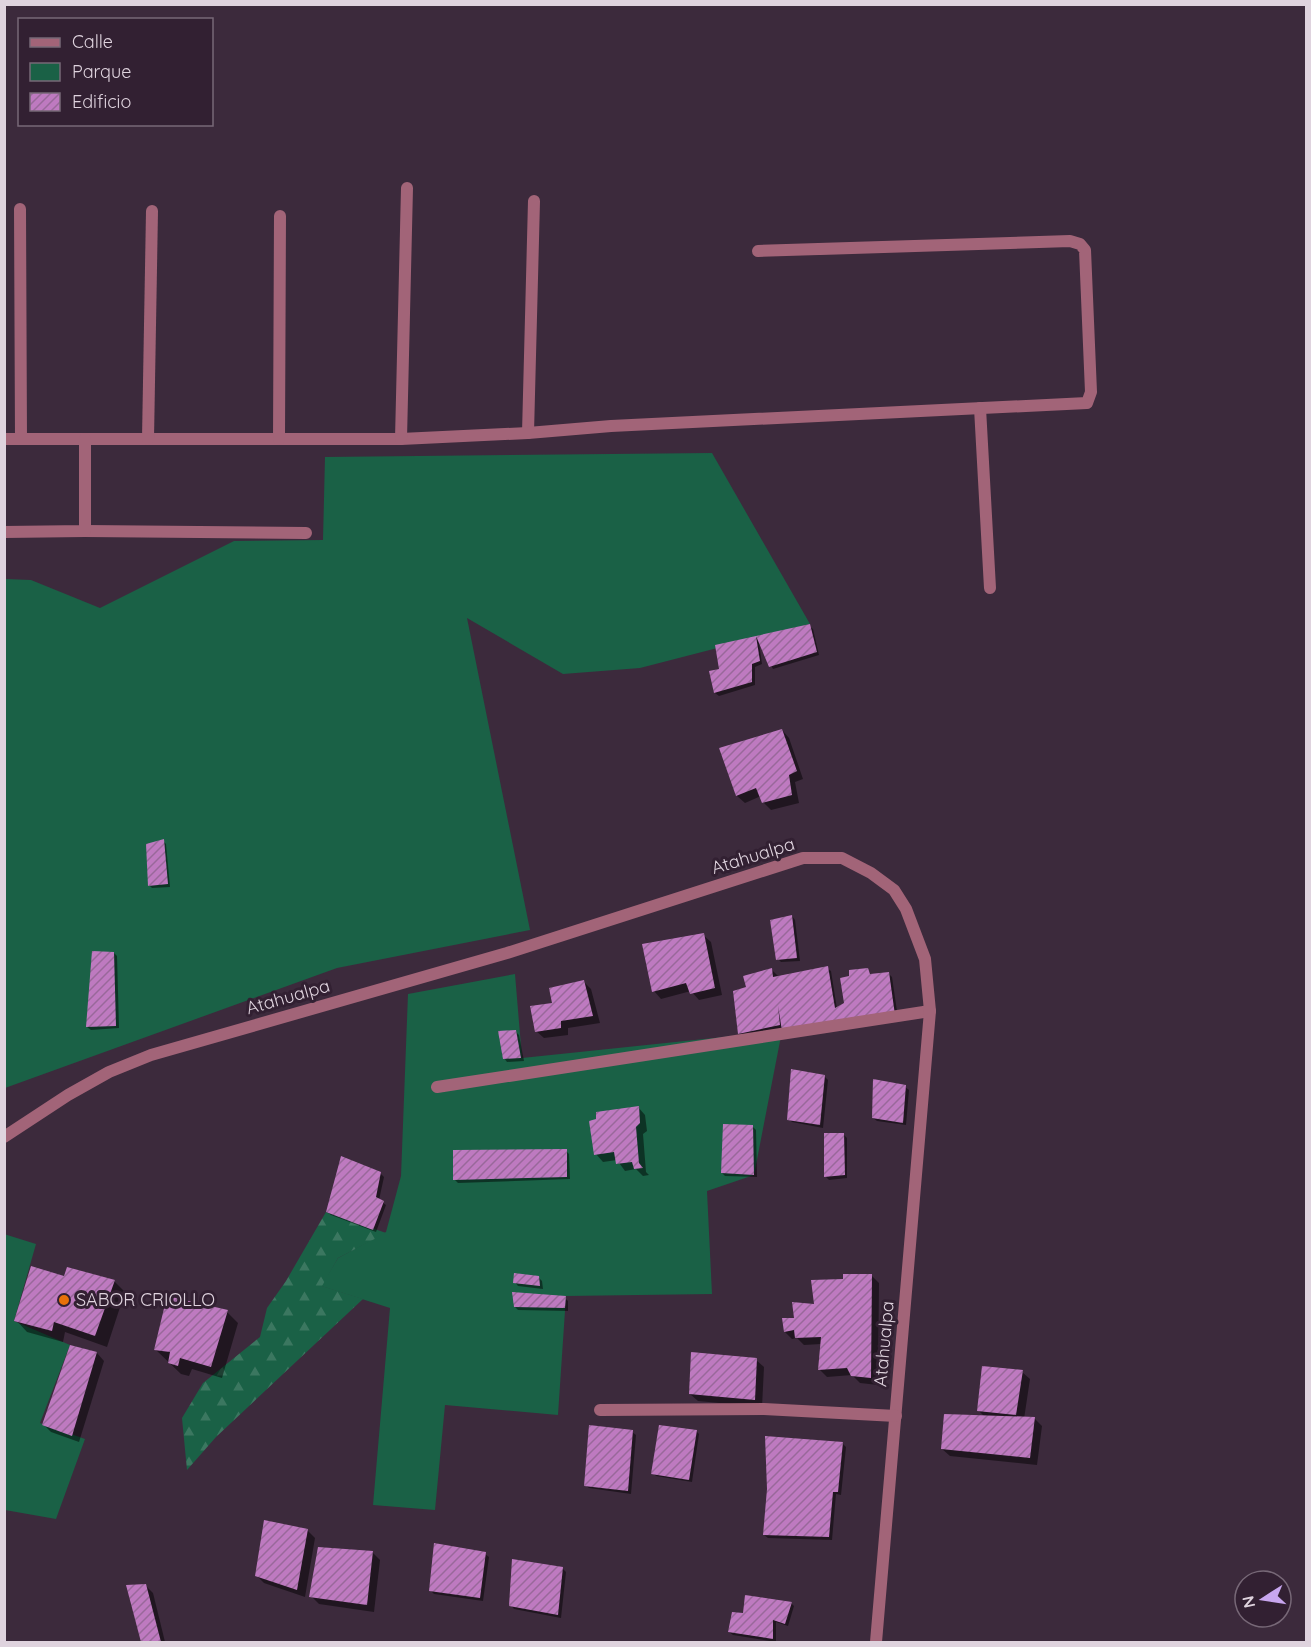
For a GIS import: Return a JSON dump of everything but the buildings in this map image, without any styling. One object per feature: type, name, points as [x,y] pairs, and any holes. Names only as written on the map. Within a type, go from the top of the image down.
[{"type":"street","points":[[401,439],[407,188]]},
{"type":"street","points":[[528,433],[534,201]]},
{"type":"street","points":[[20,209],[21,439]]},
{"type":"street","points":[[148,439],[152,211]]},
{"type":"street","points":[[279,439],[280,216]]},
{"type":"street","points":[[4,439],[401,439],[528,433],[611,426],[1087,403],[1091,392],[1090,357],[1085,250],[1080,244],[1070,241],[758,251]]},
{"type":"street","points":[[980,408],[990,588]]},
{"type":"street","points":[[85,439],[85,531]]},
{"type":"street","points":[[4,532],[306,533]]},
{"type":"street","name":"Atahualpa","points":[[4,1137],[68,1095],[109,1072],[151,1056],[507,953],[804,858],[842,858],[871,873],[894,890],[906,909],[924,958],[930,1011],[876,1642]]},
{"type":"street","points":[[437,1087],[930,1011]]},
{"type":"street","points":[[600,1410],[764,1409],[896,1416]]},
{"type":"green space","points":[[712,453],[810,624],[640,668],[563,674],[467,618],[530,930],[337,968],[5,1088],[5,579],[31,580],[100,608],[234,541],[323,540],[325,457]]},
{"type":"green space","points":[[515,974],[522,1058],[782,1031],[754,1175],[707,1191],[712,1294],[566,1296],[558,1415],[445,1405],[435,1510],[373,1505],[390,1308],[321,1286],[338,1258],[386,1232],[401,1176],[408,994]]},
{"type":"green space","points":[[326,1212],[386,1233],[338,1258],[322,1286],[363,1299],[216,1437],[187,1470],[182,1418],[203,1383],[260,1337],[267,1308],[286,1281]]},
{"type":"green space","points":[[4,1234],[36,1244],[14,1321],[70,1345],[40,1423],[85,1439],[56,1519],[5,1510]]},
{"type":"place","name":"SABOR CRIOLLO","points":[[64,1300]]}]
